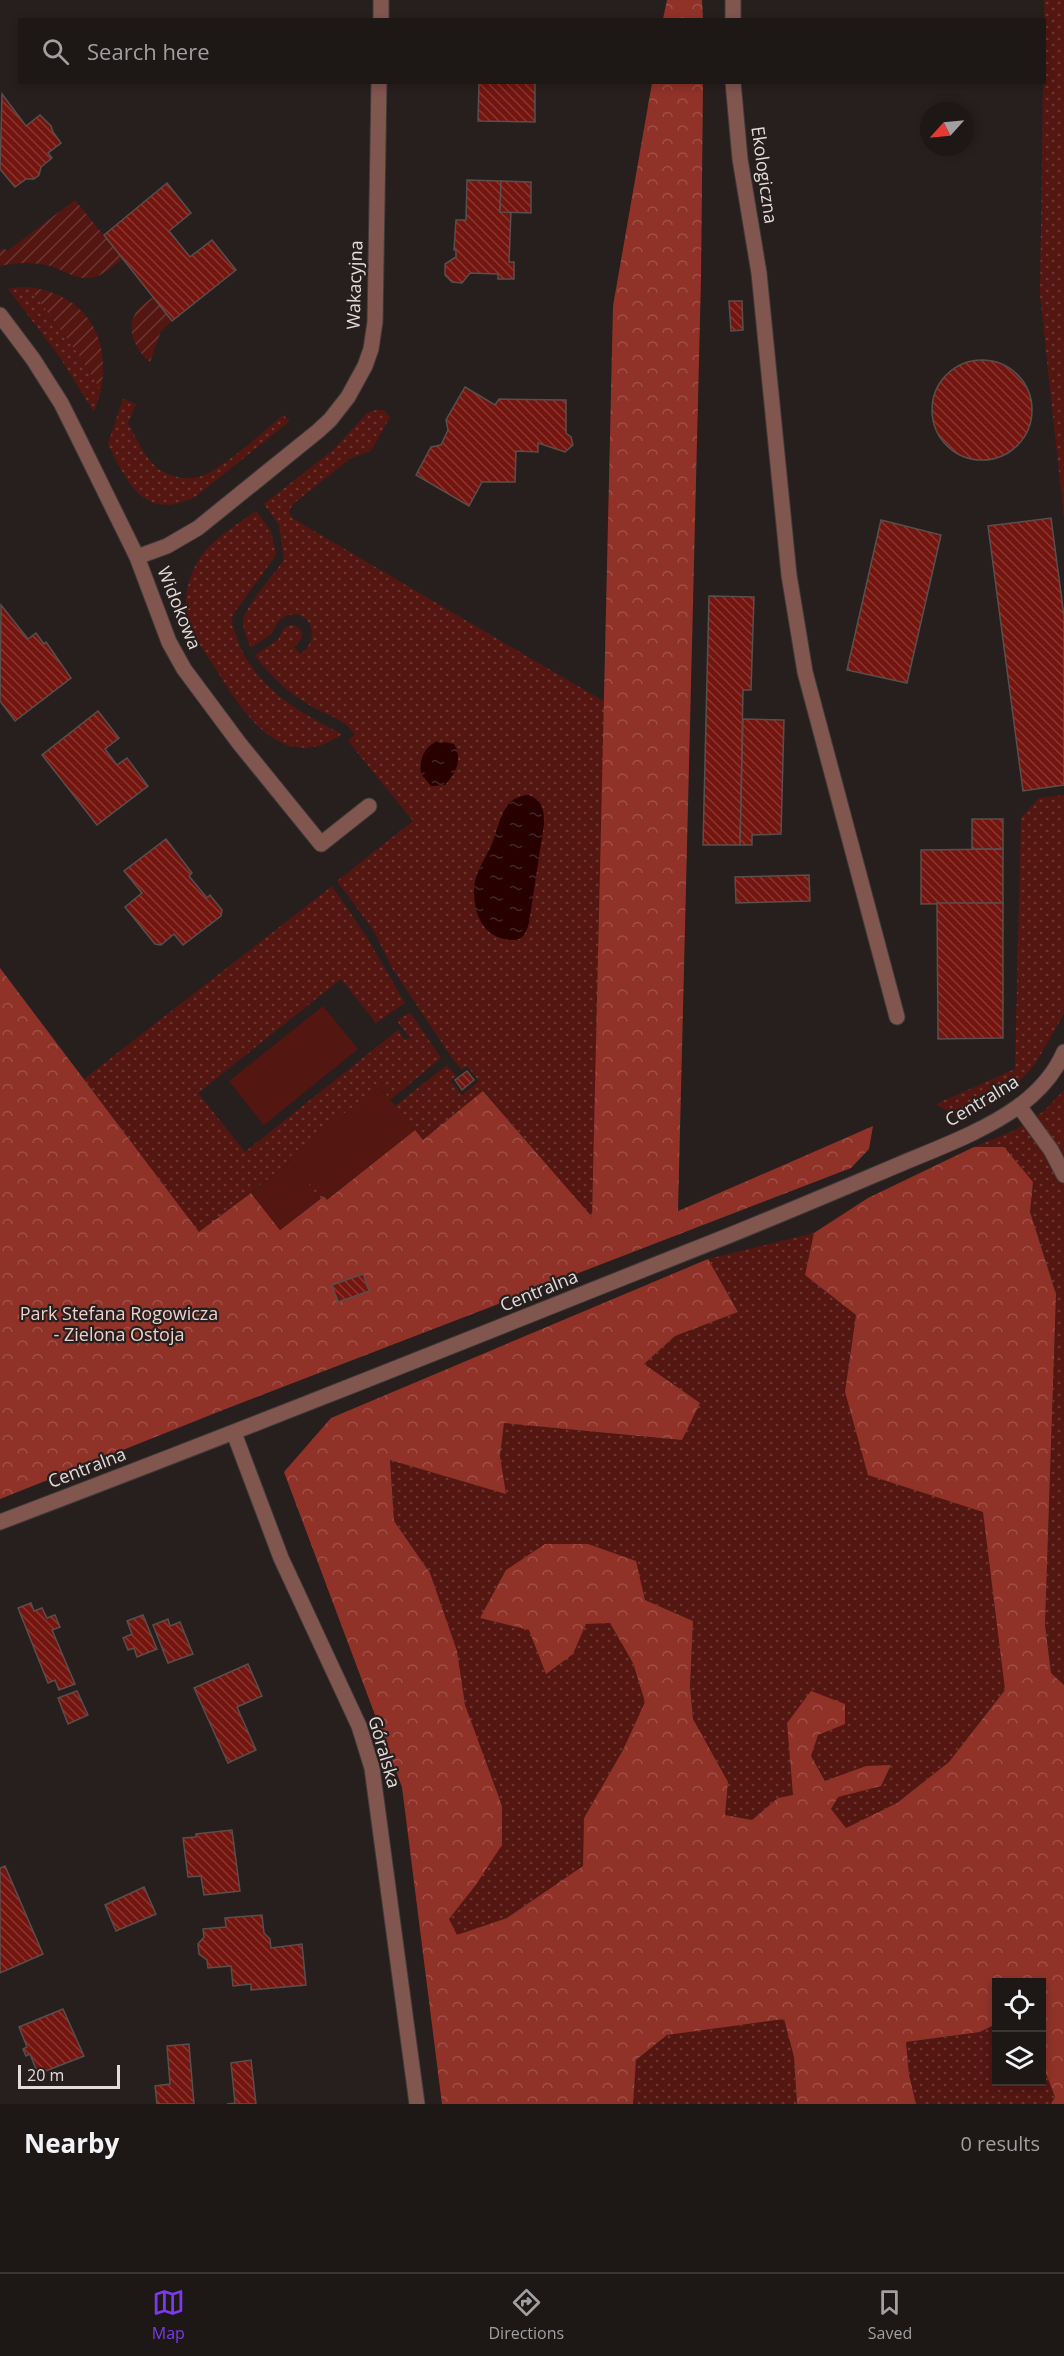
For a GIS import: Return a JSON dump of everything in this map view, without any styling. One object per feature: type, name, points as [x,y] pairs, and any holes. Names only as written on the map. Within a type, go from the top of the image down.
[{"type":"street","points":[[381,0],[381,18]]},
{"type":"street","points":[[733,0],[733,18]]},
{"type":"street","name":"Wakacyjna","points":[[137,557],[167,546],[198,528],[330,420],[357,382],[371,349],[375,322],[379,84]]},
{"type":"street","name":"Ekologiczna","points":[[733,84],[740,159],[759,273],[789,576],[805,672],[897,1017]]},
{"type":"street","name":"Widokowa","points":[[0,315],[61,403],[137,557],[169,642],[184,669],[239,743],[321,844],[369,806]]},
{"type":"street","name":"Centralna","points":[[0,1522],[234,1433],[791,1211],[948,1143],[991,1123],[1019,1106],[1041,1087],[1059,1063],[1064,1052]]},
{"type":"street","points":[[1019,1106],[1052,1150],[1064,1175]]},
{"type":"street","name":"Góralska","points":[[234,1433],[281,1558],[358,1726],[372,1768],[381,1818],[417,2104]]},
{"type":"shaded area","points":[[1044,0],[1064,0],[1064,519],[1040,295],[1043,84],[1046,84],[1046,18],[1044,18]]},
{"type":"shaded area","points":[[75,200],[123,259],[102,274],[89,278],[78,277],[51,266],[38,264],[19,263],[0,266],[0,251],[3,248],[7,251]]},
{"type":"shaded area","points":[[29,287],[79,355],[101,391],[94,412],[59,356],[8,289]]},
{"type":"shaded area","points":[[29,287],[66,299],[90,321],[98,336],[102,353],[101,391],[79,355]]},
{"type":"shaded area","points":[[153,297],[172,321],[161,331],[150,362],[137,347],[131,327],[136,311]]},
{"type":"shaded area","points":[[123,399],[136,404],[128,423],[147,457],[165,473],[183,478],[202,476],[221,466],[283,415],[290,421],[195,497],[163,505],[150,501],[130,484],[108,444]]},
{"type":"shaded area","points":[[384,410],[390,417],[371,451],[351,458],[293,504],[289,511],[292,518],[605,702],[592,1218],[484,1091],[423,1140],[395,1106],[447,1065],[456,1076],[450,1081],[462,1095],[479,1081],[467,1066],[462,1070],[452,1058],[392,968],[374,931],[337,881],[413,821],[348,741],[355,734],[351,729],[287,690],[255,655],[278,640],[284,628],[289,625],[298,627],[302,632],[301,640],[294,647],[300,654],[311,641],[311,626],[307,620],[294,614],[286,616],[278,622],[271,634],[251,648],[244,630],[243,620],[249,608],[284,560],[279,525],[264,504],[334,449],[367,413]]},
{"type":"shaded area","points":[[256,511],[271,531],[276,555],[234,613],[233,627],[243,653],[253,668],[278,695],[309,716],[342,734],[321,745],[302,748],[284,744],[268,735],[240,706],[188,623],[186,595],[194,568],[204,552]]},
{"type":"shaded area","points":[[1064,795],[1064,1014],[1035,1064],[1006,1097],[959,1118],[936,1104],[1015,1069],[1021,818],[1039,798]]},
{"type":"shaded area","points":[[332,886],[366,936],[405,1003],[376,1023],[341,979],[198,1093],[245,1152],[398,1030],[405,1040],[410,1038],[397,1021],[410,1012],[441,1058],[390,1100],[380,1086],[292,1156],[324,1196],[320,1199],[291,1161],[199,1233],[84,1079]]},
{"type":"shaded area","points":[[323,1006],[358,1049],[264,1125],[229,1081]]},
{"type":"shaded area","points":[[379,1086],[415,1130],[327,1200],[291,1155]]},
{"type":"shaded area","points":[[1064,1090],[1064,1685],[1051,1673],[1045,1625],[1056,1294],[1030,1212],[1033,1182],[974,1147],[1013,1131],[1044,1111]]},
{"type":"shaded area","points":[[291,1161],[320,1199],[280,1230],[251,1193]]},
{"type":"shaded area","points":[[814,1233],[805,1275],[856,1315],[845,1392],[868,1474],[983,1511],[1005,1690],[949,1762],[897,1803],[846,1828],[831,1809],[838,1796],[881,1786],[891,1766],[866,1766],[826,1781],[811,1756],[818,1735],[787,1723],[793,1796],[778,1798],[752,1820],[725,1815],[728,1782],[693,1719],[690,1686],[693,1621],[645,1600],[529,1630],[573,1654],[586,1624],[610,1623],[633,1663],[645,1702],[623,1750],[584,1818],[583,1866],[507,1918],[456,1936],[449,1919],[475,1886],[465,1705],[457,1651],[430,1573],[394,1521],[390,1460],[506,1494],[500,1456],[504,1423],[682,1440],[699,1403],[644,1364],[675,1336],[738,1312],[708,1259]]},
{"type":"shaded area","points":[[784,2019],[794,2057],[797,2104],[633,2104],[636,2060],[667,2035]]},
{"type":"shaded area","points":[[992,2026],[992,2086],[1046,2086],[1046,2073],[1055,2097],[1051,2104],[916,2104],[909,2075],[906,2042],[980,2032]]},
{"type":"green space","points":[[667,0],[702,0],[703,18],[663,18]]},
{"type":"green space","name":"Park Stefana Rogowicza - Zielona Ostoja","points":[[652,84],[703,84],[701,278],[678,1211],[873,1126],[869,1149],[851,1168],[223,1410],[0,1499],[0,968],[199,1232],[251,1193],[280,1230],[324,1196],[327,1199],[415,1130],[423,1140],[483,1091],[592,1217],[613,306]]},
{"type":"green space","points":[[974,1147],[1004,1147],[1033,1182],[1030,1212],[1056,1294],[1045,1625],[1051,1673],[1064,1685],[1064,2104],[1051,2104],[1055,2097],[1046,2073],[1046,1978],[992,1978],[992,2026],[980,2032],[906,2042],[909,2075],[916,2104],[797,2104],[794,2057],[784,2019],[667,2035],[636,2060],[633,2104],[442,2104],[402,1787],[284,1472],[331,1418],[708,1259],[738,1312],[675,1336],[644,1364],[700,1403],[682,1440],[504,1423],[500,1456],[506,1494],[390,1460],[394,1521],[430,1573],[457,1651],[465,1705],[502,1806],[502,1845],[475,1886],[449,1919],[457,1935],[507,1918],[583,1866],[584,1818],[623,1750],[645,1702],[633,1663],[610,1623],[586,1624],[573,1654],[546,1674],[529,1630],[480,1618],[506,1570],[545,1544],[588,1544],[636,1561],[645,1600],[693,1621],[690,1686],[693,1719],[728,1782],[725,1815],[752,1820],[778,1798],[793,1795],[787,1723],[811,1691],[845,1704],[845,1724],[818,1735],[811,1756],[825,1781],[866,1766],[891,1765],[881,1786],[838,1797],[831,1809],[846,1828],[897,1803],[949,1762],[1005,1690],[983,1512],[868,1475],[845,1392],[856,1315],[805,1275],[814,1233],[868,1198]]},
{"type":"water","points":[[438,741],[454,744],[458,760],[455,771],[445,785],[431,786],[421,774],[421,763],[429,746]]},
{"type":"water","points":[[529,795],[542,806],[544,824],[529,923],[523,936],[511,940],[495,935],[484,926],[475,903],[474,886],[505,809],[514,799]]},
{"type":"building","points":[[479,84],[535,84],[535,122],[478,121]]},
{"type":"building","points":[[2,94],[26,126],[40,115],[51,126],[61,143],[48,153],[52,158],[41,167],[39,175],[34,179],[26,179],[15,187],[0,169]]},
{"type":"building","points":[[467,180],[501,181],[500,212],[511,211],[509,262],[514,262],[514,279],[498,279],[498,274],[470,273],[462,283],[452,282],[445,275],[445,264],[456,257],[456,250],[454,250],[456,220],[466,220]]},
{"type":"building","points":[[501,181],[531,182],[531,213],[500,212]]},
{"type":"building","points":[[167,183],[191,213],[169,231],[190,257],[212,240],[236,270],[172,321],[104,235]]},
{"type":"building","points":[[729,301],[742,301],[743,330],[731,331]]},
{"type":"building","points":[[982,360],[1001,364],[1017,375],[1028,391],[1032,410],[1028,429],[1017,445],[1001,456],[982,460],[963,456],[947,445],[936,429],[932,410],[936,391],[947,375],[963,364]]},
{"type":"building","points":[[465,387],[495,405],[499,399],[566,400],[566,433],[571,437],[573,445],[565,452],[538,443],[538,452],[516,451],[515,482],[482,482],[469,506],[416,475],[431,447],[441,445],[448,430],[446,420]]},
{"type":"building","points":[[1051,518],[1064,616],[1064,785],[1023,791],[988,526]]},
{"type":"building","points":[[881,520],[941,535],[907,683],[847,670]]},
{"type":"building","points":[[709,596],[754,597],[751,690],[743,690],[740,845],[703,845]]},
{"type":"building","points":[[1,605],[28,639],[36,633],[44,644],[46,642],[71,678],[15,721],[0,701]]},
{"type":"building","points":[[98,711],[119,738],[105,749],[117,765],[127,758],[148,786],[97,825],[42,755]]},
{"type":"building","points":[[743,719],[784,720],[781,834],[752,835],[752,845],[740,845]]},
{"type":"building","points":[[972,819],[1003,819],[1003,849],[972,849]]},
{"type":"building","points":[[166,839],[192,873],[189,876],[207,898],[210,895],[222,910],[221,916],[183,945],[174,934],[161,945],[155,944],[125,907],[142,893],[124,871]]},
{"type":"building","points":[[1003,849],[1003,903],[921,904],[921,850]]},
{"type":"building","points":[[809,875],[810,901],[736,903],[735,877]]},
{"type":"building","points":[[937,903],[1003,903],[1003,1038],[938,1039]]},
{"type":"building","points":[[467,1071],[474,1080],[462,1090],[455,1080]]},
{"type":"building","points":[[363,1274],[369,1291],[338,1302],[332,1285]]},
{"type":"building","points":[[31,1603],[34,1611],[42,1608],[47,1618],[55,1615],[60,1627],[52,1630],[75,1684],[59,1690],[55,1680],[48,1683],[18,1608]]},
{"type":"building","points":[[143,1615],[157,1649],[137,1657],[134,1648],[128,1650],[123,1638],[132,1634],[127,1621]]},
{"type":"building","points":[[168,1619],[170,1626],[180,1622],[193,1654],[168,1663],[153,1625]]},
{"type":"building","points":[[248,1664],[262,1696],[237,1707],[256,1750],[228,1763],[194,1688]]},
{"type":"building","points":[[77,1691],[88,1715],[68,1724],[58,1698]]},
{"type":"building","points":[[232,1830],[240,1891],[204,1895],[201,1876],[188,1877],[183,1838],[196,1837],[196,1834]]},
{"type":"building","points":[[5,1866],[43,1954],[0,1973],[0,1868]]},
{"type":"building","points":[[144,1887],[156,1914],[116,1931],[105,1905]]},
{"type":"building","points":[[262,1915],[264,1933],[270,1939],[271,1948],[302,1944],[306,1985],[251,1990],[251,1984],[233,1986],[231,1966],[208,1968],[207,1960],[199,1954],[198,1944],[204,1937],[203,1929],[226,1927],[225,1918]]},
{"type":"building","points":[[63,2009],[84,2056],[38,2074],[30,2054],[26,2056],[23,2049],[27,2047],[19,2027]]},
{"type":"building","points":[[189,2044],[194,2104],[157,2104],[155,2086],[170,2084],[167,2046]]},
{"type":"building","points":[[251,2060],[256,2104],[227,2104],[235,2103],[231,2063]]}]
